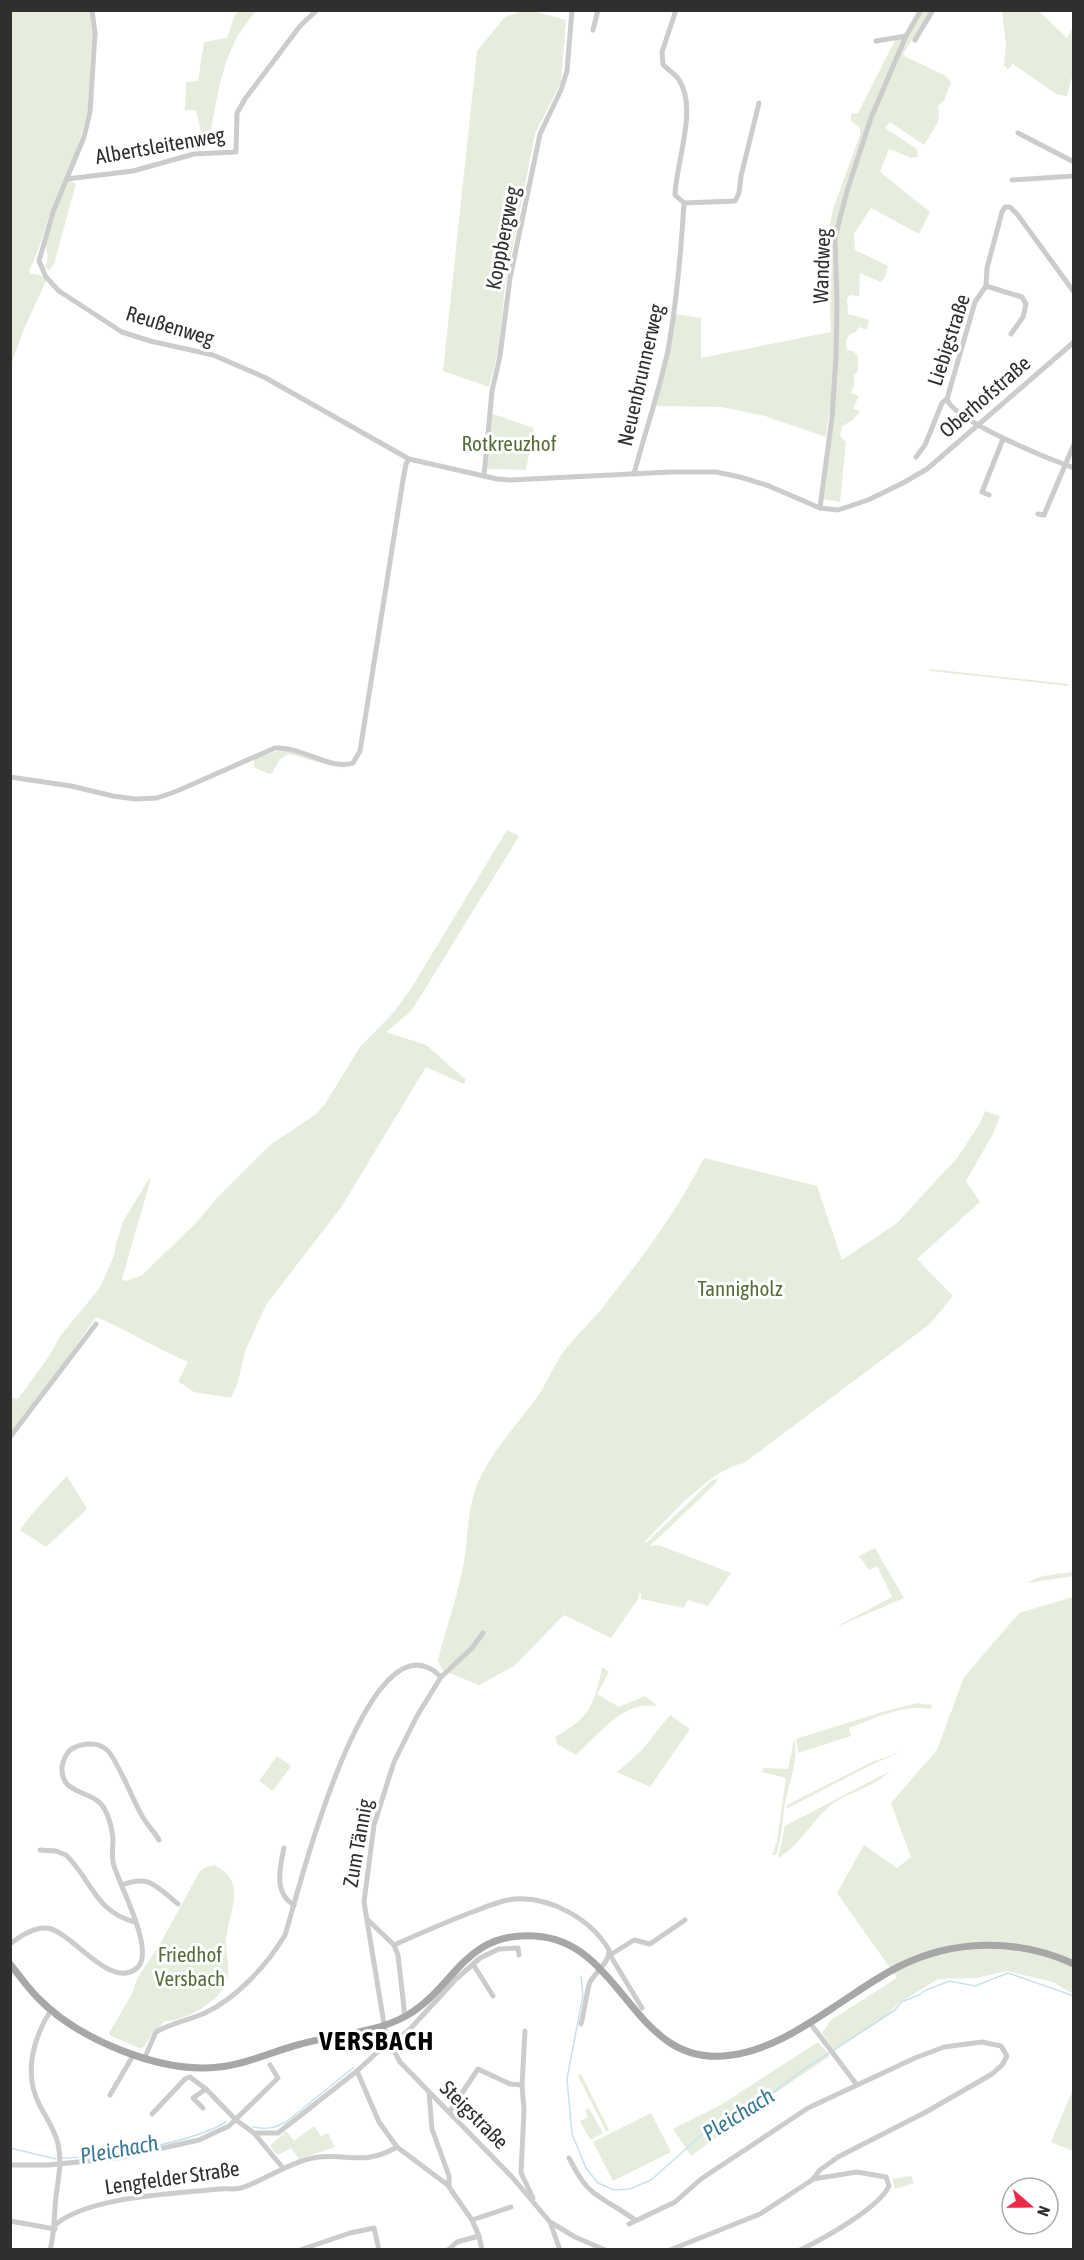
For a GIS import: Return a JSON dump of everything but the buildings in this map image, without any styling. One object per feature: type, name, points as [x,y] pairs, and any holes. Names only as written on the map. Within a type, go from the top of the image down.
[{"type":"main road","points":[[10,1964],[51,2010],[90,2035],[134,2054],[185,2068],[236,2064],[301,2043],[385,2026],[405,2017],[423,2004],[466,1958],[489,1944],[504,1939],[532,1935],[549,1937],[577,1948],[600,1967],[638,2009],[645,2024],[666,2041],[685,2051],[710,2056],[733,2055],[754,2050],[810,2023],[895,1968],[944,1950],[983,1944],[1004,1945],[1041,1951],[1074,1964]]},
{"type":"street","name":"Reußenweg","points":[[93,10],[95,33],[90,112],[84,137],[53,212],[39,261],[46,277],[59,291],[122,332],[150,341],[213,355],[264,377],[409,459]]},
{"type":"street","name":"Albertsleitenweg","points":[[67,179],[133,171],[194,154],[236,152],[237,113],[300,26],[317,10]]},
{"type":"street","name":"Koppbergweg","points":[[484,476],[492,391],[500,356],[510,278],[540,134],[561,90],[567,71],[572,10]]},
{"type":"street","points":[[593,30],[598,10]]},
{"type":"street","name":"Neuenbrunnerweg","points":[[634,474],[669,342],[675,310],[684,203],[675,195],[675,178],[683,138],[685,94],[679,78],[663,64],[662,52],[676,10]]},
{"type":"street","name":"Wandweg","points":[[820,508],[832,417],[836,357],[835,238],[847,191],[871,118],[906,36],[921,10]]},
{"type":"street","points":[[915,40],[933,10]]},
{"type":"street","points":[[876,41],[906,36]]},
{"type":"street","points":[[684,203],[735,201],[739,193],[759,103]]},
{"type":"street","points":[[1017,133],[1074,162]]},
{"type":"street","points":[[1012,180],[1074,176]]},
{"type":"street","name":"Liebigstraße","points":[[1074,292],[1017,214],[1010,207],[1005,207],[987,268],[986,286],[975,302],[947,399],[952,408],[1003,440],[1074,468]]},
{"type":"street","name":"Liebigstraße","points":[[986,286],[1022,297],[1026,304],[1023,317],[1011,334]]},
{"type":"street","name":"Oberhofstraße","points":[[820,508],[845,509],[917,476],[1074,342]]},
{"type":"street","points":[[916,457],[925,445],[942,403],[947,399]]},
{"type":"street","points":[[989,495],[982,492],[1003,440]]},
{"type":"street","points":[[1038,513],[1044,515],[1074,444]]},
{"type":"street","points":[[10,777],[135,800],[157,798],[177,791],[274,748],[293,750],[342,765],[353,764],[360,752],[403,480],[409,459],[484,476],[517,480],[716,472],[769,486],[820,508]]},
{"type":"street","points":[[10,1437],[96,1324]]},
{"type":"street","name":"Zum Tännig","points":[[385,2026],[366,1919],[364,1894],[371,1842],[380,1805],[394,1762],[417,1716],[441,1677],[472,1648],[483,1633]]},
{"type":"street","points":[[145,2057],[156,2032],[208,2011],[231,1995],[274,1953],[285,1935],[330,1788],[363,1715],[385,1684],[401,1671],[416,1666],[436,1672],[441,1677]]},
{"type":"street","points":[[10,1944],[27,1932],[42,1928],[62,1935],[114,1971],[123,1973],[136,1969],[143,1956],[143,1948],[135,1922],[113,1865],[112,1831],[104,1808],[95,1799],[71,1789],[63,1778],[63,1761],[70,1750],[77,1746],[93,1744],[108,1751],[142,1815],[159,1840]]},
{"type":"street","points":[[284,1848],[280,1865],[280,1884],[284,1895],[294,1905]]},
{"type":"street","points":[[40,1850],[56,1851],[66,1855],[106,1908],[117,1916],[135,1922]]},
{"type":"street","points":[[122,1885],[137,1880],[146,1881],[178,1904]]},
{"type":"street","points":[[394,1945],[450,1920],[495,1904],[514,1899],[549,1904],[573,1915],[594,1931],[606,1944],[638,2009]]},
{"type":"street","points":[[366,1919],[394,1945],[398,1955],[405,2017]]},
{"type":"street","points":[[581,2024],[589,1985],[610,1955],[634,1940],[650,1944],[685,1920]]},
{"type":"street","points":[[265,2145],[388,2044],[410,2029],[456,1979],[485,1955],[506,1948],[518,1948],[519,1955]]},
{"type":"street","points":[[473,1964],[493,1996]]},
{"type":"street","points":[[50,2250],[55,2227],[60,2164],[56,2138],[35,2095],[32,2067],[35,2039],[51,2010]]},
{"type":"street","points":[[810,2023],[831,2054],[857,2085]]},
{"type":"street","name":"Steigstraße","points":[[385,2026],[388,2044],[400,2062],[512,2177],[550,2222]]},
{"type":"street","points":[[525,2031],[522,2085],[524,2110],[522,2173],[537,2206]]},
{"type":"street","points":[[569,2158],[579,2176],[594,2193],[620,2208],[632,2222],[675,2202],[702,2179],[808,2108],[915,2058],[944,2047],[982,2042],[1001,2046],[1004,2049],[1006,2056],[1002,2065],[992,2074],[838,2157],[820,2170],[812,2180],[760,2214],[670,2250]]},
{"type":"street","points":[[110,2095],[134,2054]]},
{"type":"street","points":[[10,2165],[60,2164],[118,2158],[208,2136],[236,2120],[278,2078],[270,2065]]},
{"type":"street","points":[[450,2111],[478,2069],[510,2084],[522,2085]]},
{"type":"street","points":[[357,2071],[379,2122],[397,2147],[449,2187],[472,2220],[482,2250]]},
{"type":"street","points":[[152,2114],[185,2079],[193,2078],[236,2120],[254,2133],[283,2168]]},
{"type":"street","points":[[202,2108],[193,2098],[206,2089]]},
{"type":"street","points":[[429,2092],[432,2129],[448,2176],[449,2187]]},
{"type":"street","points":[[254,2133],[278,2133]]},
{"type":"street","name":"Lengfelder Straße","points":[[55,2227],[62,2220],[97,2206],[184,2193],[231,2190],[316,2157],[373,2158],[397,2147]]},
{"type":"street","points":[[800,2250],[870,2208],[885,2194],[889,2186],[886,2177],[857,2172],[812,2180]]},
{"type":"street","points":[[472,2220],[511,2207]]},
{"type":"street","points":[[10,2221],[55,2227]]},
{"type":"street","points":[[550,2222],[560,2250]]},
{"type":"street","points":[[550,2222],[575,2237],[605,2250]]},
{"type":"street","points":[[300,2250],[350,2233],[374,2228],[379,2250]]},
{"type":"street","points":[[448,2250],[456,2242],[479,2236]]},
{"type":"green space","points":[[239,10],[256,11],[239,33],[230,52],[219,88],[210,136],[202,137],[196,110],[185,110],[186,82],[198,81],[204,42],[227,38],[234,17]]},
{"type":"green space","points":[[11,11],[90,11],[92,33],[88,109],[85,123],[29,271],[30,274],[37,274],[46,281],[23,331],[11,365]]},
{"type":"green space","points":[[522,11],[533,11],[566,20],[561,82],[535,134],[505,286],[499,348],[489,387],[443,371],[477,51],[505,17]]},
{"type":"green space","points":[[923,11],[931,11],[903,54],[944,75],[951,82],[944,101],[938,106],[939,120],[924,145],[890,122],[885,128],[917,149],[918,157],[911,158],[889,149],[880,172],[930,212],[919,234],[871,208],[854,234],[855,250],[888,266],[881,282],[860,273],[859,296],[850,295],[847,299],[848,314],[869,320],[867,330],[859,327],[856,332],[850,334],[846,341],[847,350],[853,351],[858,356],[858,370],[854,375],[854,386],[851,393],[859,396],[853,409],[860,411],[853,420],[842,426],[840,436],[846,442],[840,502],[824,499],[833,416],[829,413],[826,437],[765,416],[722,407],[654,406],[675,314],[701,318],[701,358],[831,332],[827,238],[833,209],[860,135],[860,128],[851,121],[851,114],[858,113],[895,40],[908,36]]},
{"type":"green space","points":[[1002,11],[1039,11],[1067,38],[1073,28],[1073,73],[1067,96],[1056,94],[1013,64],[1008,69],[1004,65],[1006,45]]},
{"type":"green space","points":[[69,180],[76,184],[54,264],[49,271],[45,266],[48,259],[46,246],[48,235],[52,219]]},
{"type":"green space","name":"Rotkreuzhof","points":[[490,413],[534,428],[526,470],[486,469]]},
{"type":"green space","points":[[930,669],[1068,684],[1068,686],[931,671]]},
{"type":"green space","points":[[281,750],[343,769],[289,754],[280,759],[272,773],[269,774],[254,767],[254,759]]},
{"type":"green space","points":[[507,830],[519,836],[412,1010],[386,1032],[426,1045],[466,1080],[464,1084],[426,1067],[342,1206],[266,1305],[245,1351],[238,1382],[231,1398],[194,1392],[178,1381],[188,1362],[96,1317],[11,1438],[11,1397],[18,1399],[50,1355],[60,1336],[99,1289],[114,1256],[123,1222],[147,1182],[151,1178],[122,1279],[125,1281],[141,1276],[194,1225],[217,1198],[270,1145],[315,1115],[325,1104],[360,1047],[394,1012],[412,987]]},
{"type":"green space","name":"Tannigholz","points":[[985,1111],[1000,1116],[993,1134],[966,1181],[980,1202],[917,1259],[953,1296],[930,1324],[744,1463],[731,1467],[704,1484],[644,1542],[646,1543],[710,1482],[719,1477],[714,1485],[650,1546],[659,1545],[731,1573],[708,1606],[688,1600],[684,1608],[641,1599],[639,1593],[638,1599],[611,1638],[564,1615],[514,1666],[479,1685],[442,1670],[438,1660],[464,1563],[472,1500],[482,1474],[540,1393],[557,1361],[604,1306],[661,1230],[684,1195],[704,1158],[817,1186],[842,1260],[897,1223],[957,1158],[979,1125]]},
{"type":"green space","points":[[67,1476],[87,1509],[46,1547],[20,1530]]},
{"type":"green space","points":[[875,1548],[904,1598],[834,1628],[892,1597],[877,1566],[869,1570],[859,1556]]},
{"type":"green space","points":[[1073,1572],[1073,1576],[1028,1583],[1044,1576]]},
{"type":"green space","points":[[1073,1597],[1073,1994],[1053,1982],[1007,1971],[977,1978],[938,1979],[899,2003],[884,2018],[834,2051],[822,2033],[831,2020],[897,1978],[837,1893],[864,1845],[897,1868],[911,1857],[891,1803],[937,1750],[964,1677],[1019,1613]]},
{"type":"green space","points":[[602,1667],[609,1672],[597,1694],[619,1707],[645,1696],[656,1705],[643,1706],[621,1714],[576,1755],[558,1745],[555,1737],[576,1723],[589,1709]]},
{"type":"green space","points":[[917,1703],[932,1705],[931,1709],[910,1708],[889,1713],[849,1728],[851,1736],[798,1753],[796,1739]]},
{"type":"green space","points":[[670,1715],[690,1729],[650,1787],[617,1772],[642,1750]]},
{"type":"green space","points":[[794,1740],[795,1762],[785,1804],[780,1843],[776,1855],[772,1855],[777,1841],[786,1778],[762,1772],[764,1768],[788,1769]]},
{"type":"green space","points":[[903,1751],[786,1809],[787,1805],[872,1762]]},
{"type":"green space","points":[[277,1756],[291,1766],[273,1791],[259,1781]]},
{"type":"green space","points":[[890,1771],[872,1784],[830,1806],[795,1845],[778,1858],[785,1826]]},
{"type":"green space","name":"Friedhof Versbach","points":[[214,1865],[225,1872],[234,1889],[226,1942],[227,1979],[222,1991],[208,2004],[191,2014],[165,2021],[152,2034],[144,2047],[139,2048],[111,2036],[109,2033],[132,1994],[137,1979],[160,1944],[200,1871]]},
{"type":"green space","points":[[818,2042],[830,2056],[781,2089],[691,2156],[673,2129],[719,2106]]},
{"type":"green space","points":[[581,2074],[609,2130],[606,2131],[578,2076]]},
{"type":"green space","points":[[1073,2089],[1073,2151],[1051,2142]]},
{"type":"green space","points":[[589,2108],[603,2133],[590,2140],[580,2121],[588,2117],[585,2111]]},
{"type":"green space","points":[[651,2113],[671,2152],[613,2181],[593,2142]]},
{"type":"green space","points":[[314,2126],[321,2136],[328,2133],[335,2147],[299,2159],[291,2148],[278,2155],[270,2146],[286,2131],[294,2141]]},
{"type":"green space","points":[[911,2176],[914,2183],[895,2189],[892,2179]]},
{"type":"waterway","name":"Pleichach","points":[[581,1976],[583,1995],[567,2079],[572,2134],[586,2168],[598,2183],[614,2190],[630,2189],[651,2180],[706,2131],[767,2097],[800,2072],[895,2010],[901,2002],[926,1990],[950,1981],[975,1986],[1008,1973],[1074,1996]]},
{"type":"waterway","name":"Pleichach","points":[[253,2127],[270,2128],[286,2122],[353,2068]]},
{"type":"waterway","name":"Pleichach","points":[[61,2158],[122,2152],[170,2143],[211,2130],[226,2122]]},
{"type":"waterway","name":"Pleichach","points":[[10,2148],[56,2159]]},
{"type":"district","name":"VERSBACH","points":[[377,2041]]}]
